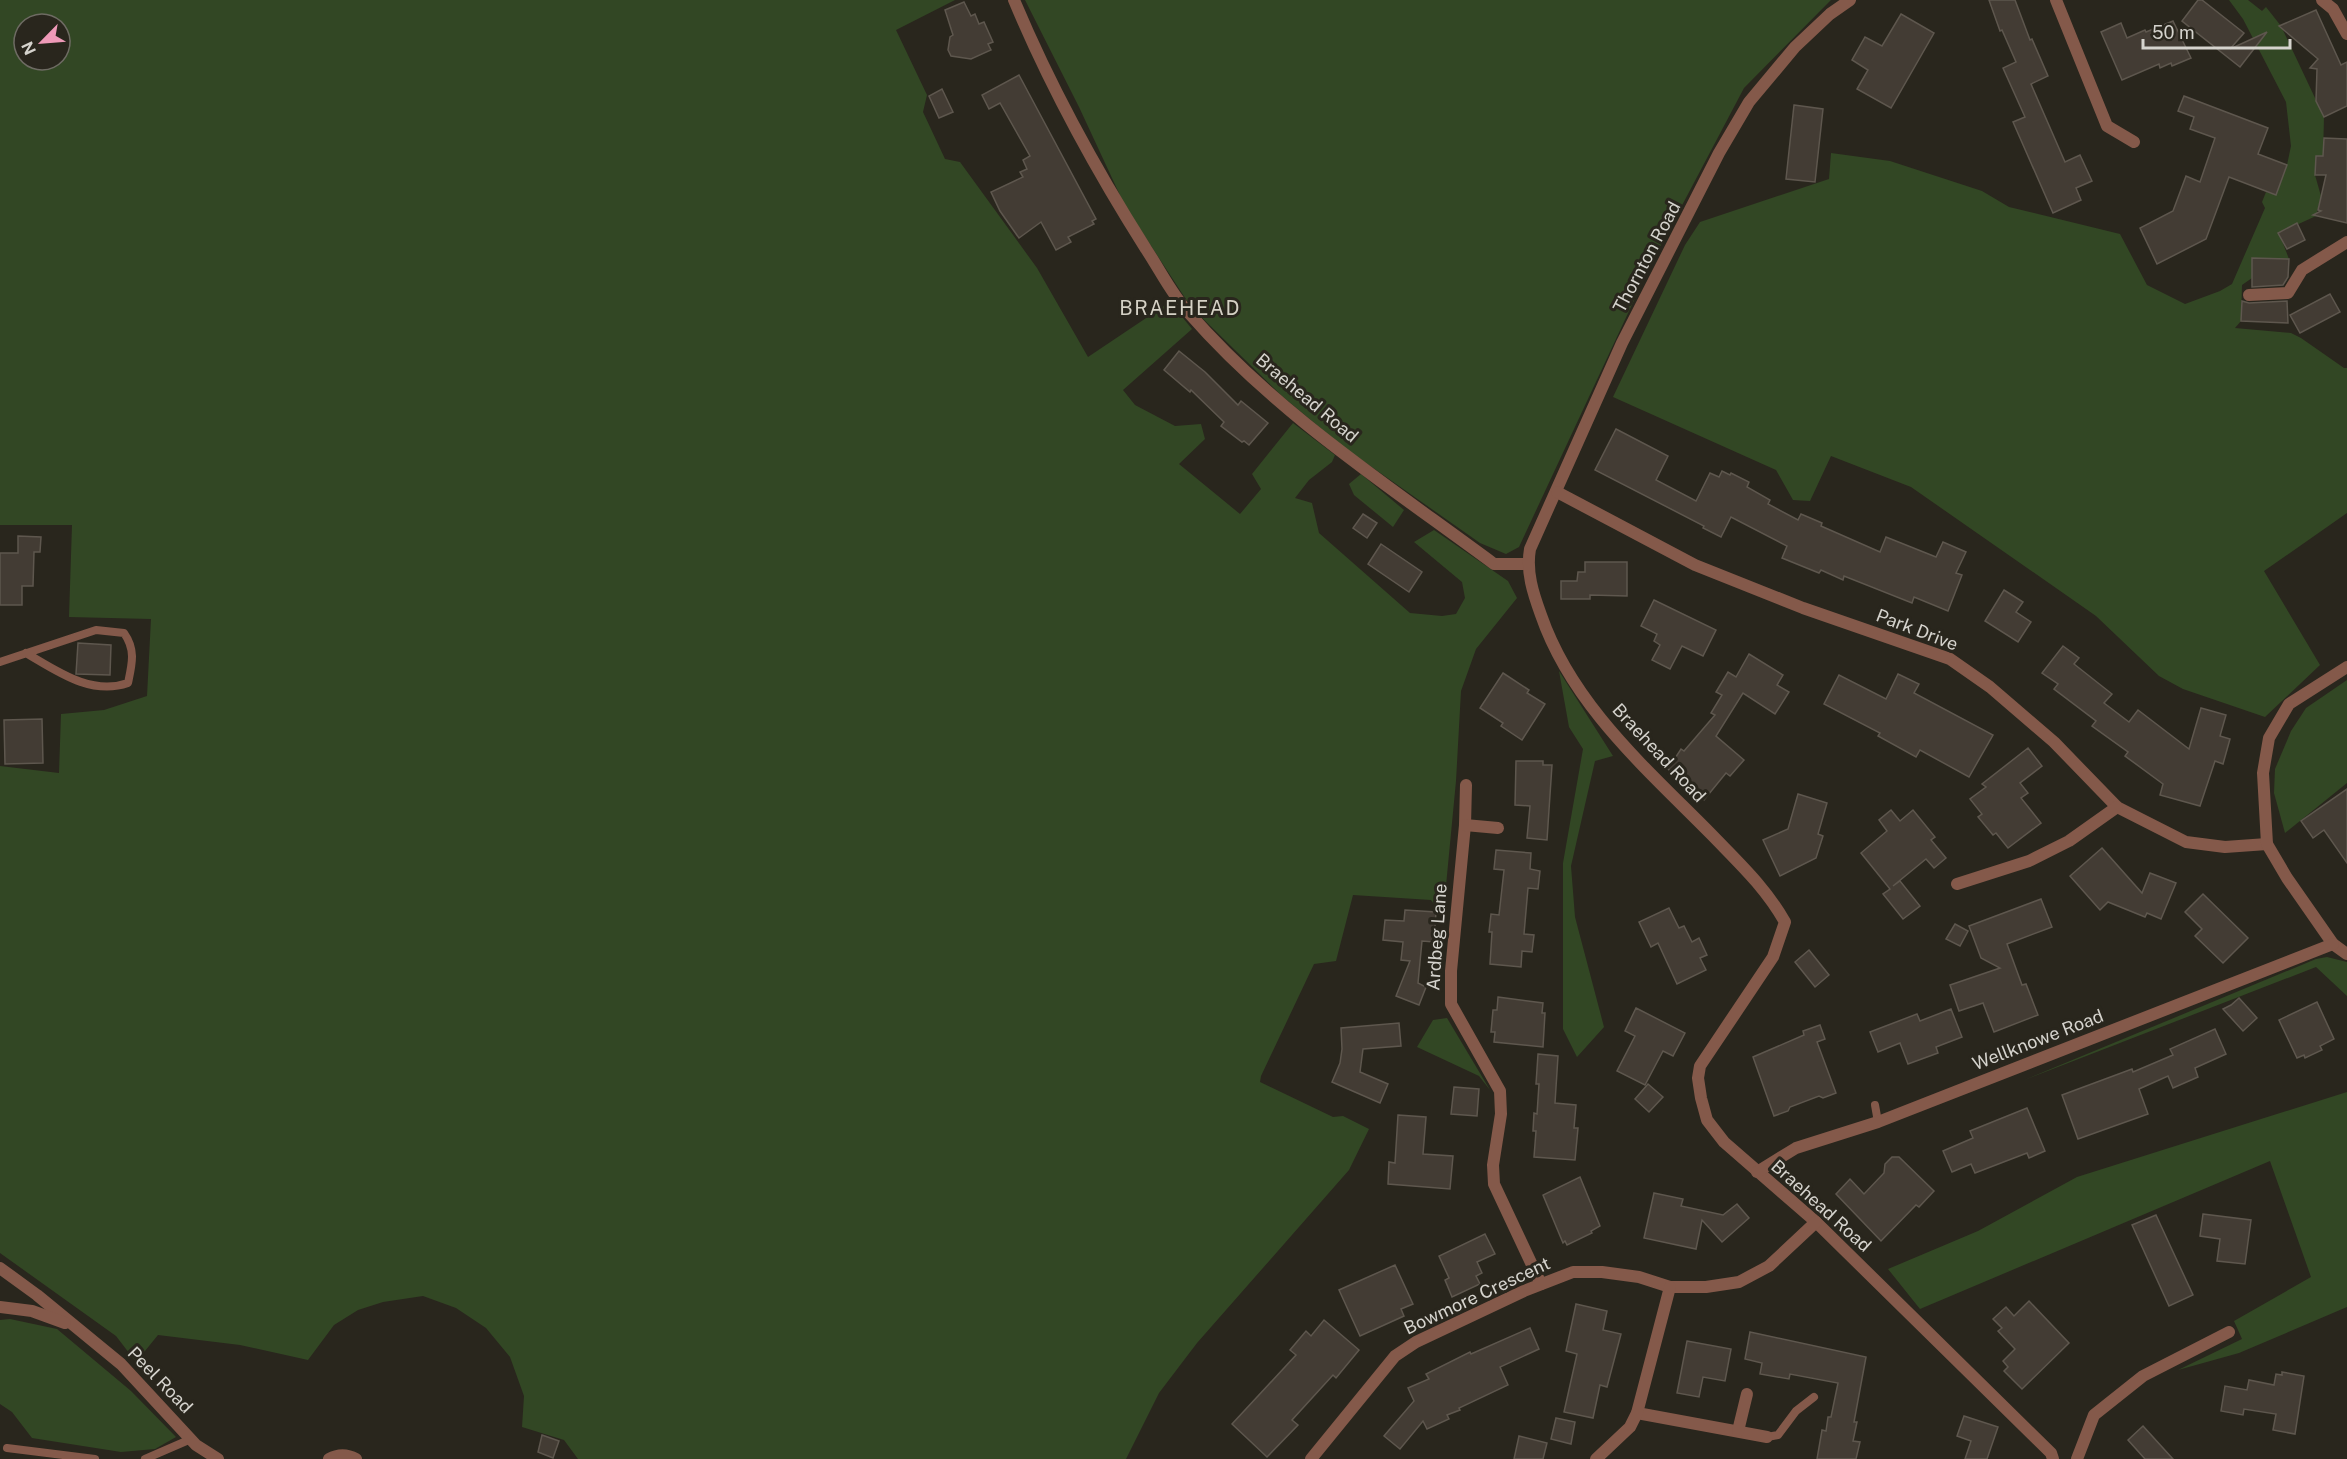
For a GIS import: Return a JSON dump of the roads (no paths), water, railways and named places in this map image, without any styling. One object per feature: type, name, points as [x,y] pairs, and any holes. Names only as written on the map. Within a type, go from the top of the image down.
[{"type":"street","name":"Braehead Road","points":[[1014,0],[1033,45],[1117,203],[1187,312],[1252,377],[1308,426],[1494,564],[1527,564],[1534,595],[1549,640],[1606,728],[1763,887],[1785,922],[1773,957],[1700,1066],[1698,1078],[1707,1120],[1724,1142],[1816,1222],[2051,1453],[2053,1459]]},
{"type":"street","name":"Thornton Road","points":[[1527,564],[1530,549],[1622,343],[1719,153],[1749,102],[1795,47],[1830,14],[1850,0]]},
{"type":"street","points":[[2056,0],[2107,126],[2134,142]]},
{"type":"street","points":[[2329,2],[2347,34]]},
{"type":"street","points":[[2249,295],[2288,293],[2302,270],[2347,242]]},
{"type":"street","name":"Park Drive","points":[[1557,492],[1695,565],[1803,608],[1950,659],[1990,687],[2054,742],[2117,807],[2186,842],[2225,847],[2267,844]]},
{"type":"street","points":[[2347,667],[2289,704],[2269,738],[2263,773],[2267,844],[2287,878],[2333,944],[2347,954]]},
{"type":"street","name":"Ardbeg Lane","points":[[1467,785],[1451,971],[1451,1004],[1500,1091],[1501,1114],[1493,1164],[1494,1184],[1541,1284]]},
{"type":"street","points":[[1957,884],[2029,861],[2069,841],[2117,807]]},
{"type":"street","points":[[1465,825],[1498,828]]},
{"type":"street","name":"Wellknowe Road","points":[[1757,1172],[1796,1148],[1878,1122],[2333,944]]},
{"type":"street","name":"Bowmore Crescent","points":[[1311,1459],[1395,1356],[1416,1342],[1541,1284],[1573,1272],[1602,1272],[1639,1277],[1670,1287],[1707,1287],[1739,1282],[1769,1266],[1816,1222]]},
{"type":"street","name":"Peel Road","points":[[0,1269],[37,1295],[121,1364],[191,1439],[218,1459]]},
{"type":"street","points":[[1596,1459],[1630,1427],[1637,1413],[1670,1287]]},
{"type":"street","name":"Peel Road","points":[[0,1307],[32,1311],[74,1327]]},
{"type":"street","points":[[2076,1459],[2094,1415],[2143,1376],[2229,1332]]},
{"type":"street","points":[[1738,1431],[1747,1394]]},
{"type":"street","points":[[1637,1413],[1767,1437]]},
{"type":"street","points":[[329,1459],[337,1455],[351,1456],[356,1459]]},
{"type":"lane","points":[[0,662],[26,653],[96,630],[124,633],[130,640],[134,657],[128,683],[113,688],[75,680],[26,653]]},
{"type":"lane","points":[[1875,1105],[1878,1122]]},
{"type":"lane","points":[[1767,1437],[1778,1435],[1796,1411],[1814,1397]]},
{"type":"lane","points":[[145,1459],[191,1439]]},
{"type":"lane","points":[[7,1448],[95,1459]]},
{"type":"district","name":"BRAEHEAD","points":[[1180,308]]}]
